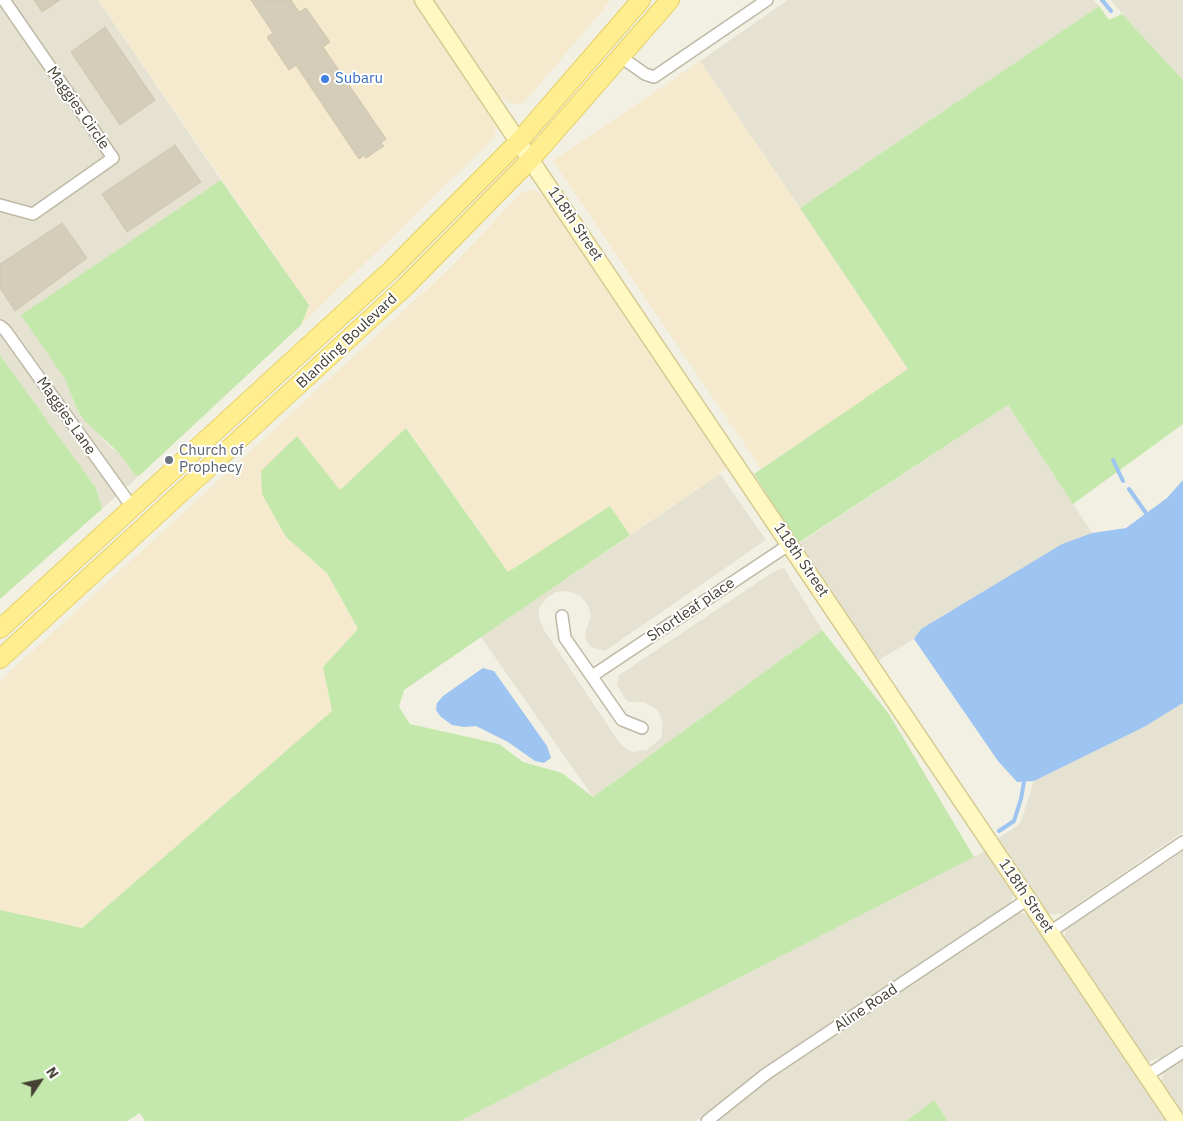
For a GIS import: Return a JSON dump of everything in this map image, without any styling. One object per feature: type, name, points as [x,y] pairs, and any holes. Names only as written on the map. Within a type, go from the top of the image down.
[{"type":"main road","name":"Blanding Boulevard","points":[[0,629],[391,270],[519,141],[642,0]]},
{"type":"main road","name":"Blanding Boulevard","points":[[0,659],[406,287],[531,159],[621,57],[666,1]]},
{"type":"main road","points":[[140,532],[145,510],[172,472]]},
{"type":"main road","points":[[99,569],[125,532],[132,507]]},
{"type":"street","name":"Maggies Circle","points":[[0,205],[32,214],[113,158],[4,0]]},
{"type":"street","name":"118th Street","points":[[423,0],[1176,1121]]},
{"type":"street","points":[[621,57],[645,74],[654,77],[767,0]]},
{"type":"street","name":"Maggies Lane","points":[[0,326],[5,330],[132,507]]},
{"type":"street","points":[[323,334],[338,349]]},
{"type":"street","name":"Shortleaf place","points":[[592,676],[790,544]]},
{"type":"street","points":[[562,616],[565,638],[622,720],[642,728]]},
{"type":"street","points":[[1050,932],[1183,842]]},
{"type":"street","name":"Aline Road","points":[[707,1121],[766,1074],[1028,899]]},
{"type":"street","points":[[1146,1076],[1183,1052]]},
{"type":"shaded area","points":[[0,0],[98,0],[221,180],[22,315],[65,379],[77,409],[110,447],[120,454],[135,475],[139,476],[102,509],[96,488],[0,355]]},
{"type":"shaded area","points":[[98,0],[414,0],[492,115],[497,126],[493,139],[301,325],[309,305]]},
{"type":"shaded area","points":[[432,0],[611,0],[524,103],[512,104],[495,94]]},
{"type":"shaded area","points":[[788,0],[1094,0],[1099,6],[800,208],[700,61]]},
{"type":"shaded area","points":[[1111,0],[1183,0],[1183,80],[1122,14]]},
{"type":"shaded area","points":[[700,61],[909,369],[761,469],[553,161]]},
{"type":"shaded area","points":[[535,190],[551,203],[728,465],[720,474],[630,535],[610,507],[508,572],[407,428],[340,490],[297,437],[286,537],[327,573],[358,629],[323,667],[332,711],[82,928],[0,910],[0,681],[451,267],[521,193]]},
{"type":"shaded area","points":[[1008,405],[1092,533],[1062,544],[921,629],[914,639],[877,661],[798,544]]},
{"type":"shaded area","points":[[720,474],[766,540],[605,651],[591,647],[586,640],[585,634],[591,616],[588,605],[580,596],[568,591],[556,592],[546,598],[539,608],[539,618],[544,630],[621,745],[632,752],[647,750],[661,738],[663,722],[657,710],[644,702],[629,702],[625,699],[617,685],[619,675],[773,572],[784,568],[822,630],[593,797],[481,637]]},
{"type":"shaded area","points":[[1183,703],[1183,832],[1063,914],[1048,914],[1041,908],[995,840],[1020,824],[1034,781],[1144,727]]},
{"type":"shaded area","points":[[987,850],[1013,890],[1013,897],[1009,905],[756,1074],[696,1121],[460,1121]]},
{"type":"shaded area","points":[[1183,851],[1183,1043],[1161,1058],[1149,1061],[1141,1057],[1064,942],[1064,937],[1066,929]]},
{"type":"shaded area","points":[[1020,912],[1032,917],[1169,1121],[948,1121],[934,1100],[906,1121],[717,1121],[769,1080]]},
{"type":"shaded area","points":[[1183,1059],[1183,1119],[1162,1088],[1161,1080],[1165,1071]]},
{"type":"green space","points":[[1099,6],[1109,20],[1122,14],[1183,80],[1183,424],[1073,504],[1008,405],[798,543],[754,474],[908,369],[800,208]]},
{"type":"green space","points":[[221,180],[309,305],[301,325],[139,476],[135,475],[120,454],[84,420],[77,409],[65,379],[21,315]]},
{"type":"green space","points":[[0,355],[96,488],[102,509],[0,599]]},
{"type":"green space","points":[[406,428],[508,572],[610,506],[630,535],[404,690],[399,707],[410,724],[499,744],[523,762],[562,773],[593,797],[822,630],[889,714],[974,857],[460,1121],[145,1121],[140,1113],[127,1121],[0,1121],[0,910],[82,928],[332,711],[323,667],[358,629],[327,573],[286,537],[262,494],[261,471],[297,436],[340,490]]},
{"type":"green space","points":[[934,1100],[948,1121],[906,1121]]},
{"type":"water","points":[[1183,480],[1183,703],[1144,727],[1034,781],[1017,782],[998,761],[914,639],[921,629],[1062,544],[1092,533],[1126,528],[1167,498]]},
{"type":"water","points":[[483,668],[494,671],[547,746],[551,758],[544,763],[535,761],[508,742],[476,726],[452,725],[440,716],[436,710],[437,703],[443,696]]},
{"type":"building","points":[[34,0],[60,0],[42,12]]},
{"type":"building","name":"Subaru","points":[[251,0],[291,0],[299,12],[306,8],[330,42],[323,47],[386,139],[381,143],[384,146],[366,158],[364,155],[359,159],[296,65],[289,70],[267,37],[273,33]]},
{"type":"building","points":[[105,27],[155,100],[120,125],[71,52]]},
{"type":"building","points":[[175,145],[201,182],[127,232],[102,194]]},
{"type":"building","points":[[62,223],[87,258],[15,311],[0,288],[0,264]]},
{"type":"waterway","points":[[1102,0],[1111,11]]},
{"type":"waterway","points":[[1113,460],[1123,481]]},
{"type":"waterway","points":[[1129,489],[1146,513]]},
{"type":"waterway","points":[[999,831],[1014,821],[1024,782]]},
{"type":"place","name":"Subaru","points":[[325,79]]},
{"type":"place","name":"Church of Prophecy","points":[[169,460]]}]
